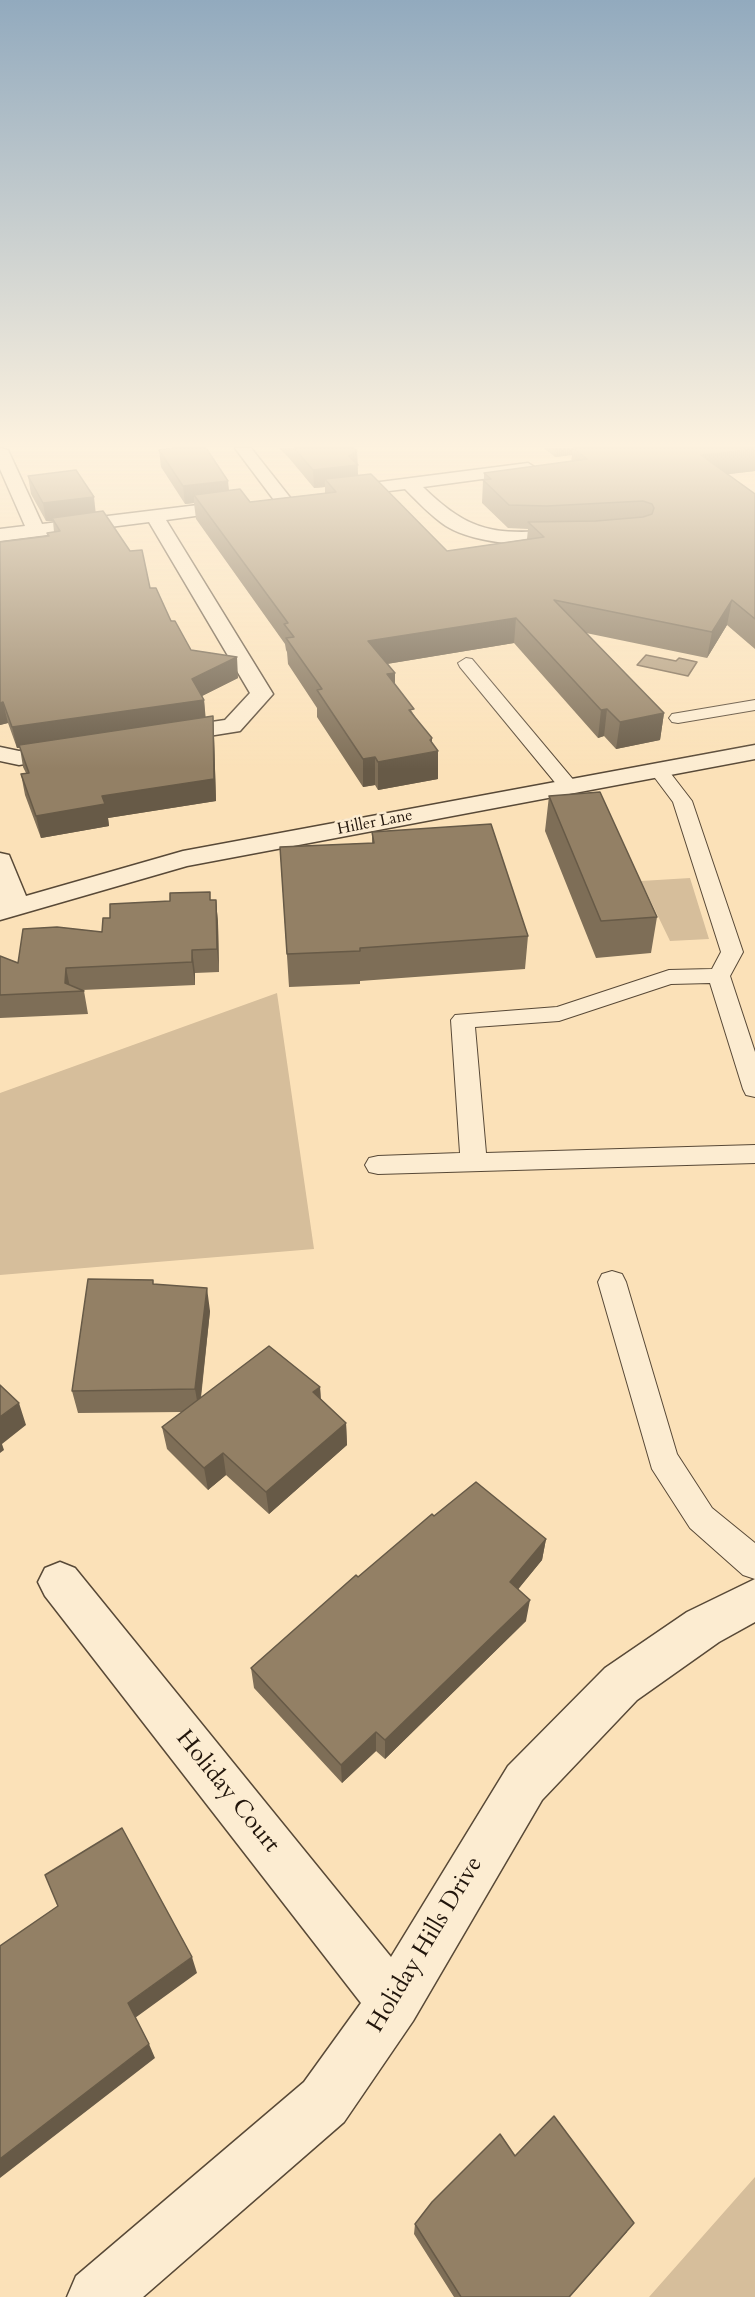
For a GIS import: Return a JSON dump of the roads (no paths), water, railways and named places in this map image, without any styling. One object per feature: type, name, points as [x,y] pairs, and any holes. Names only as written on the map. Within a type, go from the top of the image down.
[{"type":"street","points":[[149,739],[232,726],[262,694],[178,555]]},
{"type":"street","points":[[0,754],[19,758],[90,747]]},
{"type":"street","name":"Hiller Lane","points":[[8,910],[183,859],[755,752]]},
{"type":"street","points":[[0,861],[8,910]]},
{"type":"street","name":"Holiday Court","points":[[60,1582],[394,2002]]},
{"type":"street","name":"Holiday Hills Drive","points":[[97,2297],[324,2102],[394,2002],[500,1821],[525,1783],[621,1684],[703,1627],[755,1599]]},
{"type":"lane","points":[[466,663],[569,787]]},
{"type":"lane","points":[[678,718],[755,705]]},
{"type":"lane","points":[[658,770],[682,801],[732,952],[718,976],[755,1089]]},
{"type":"lane","points":[[474,1163],[463,1020],[559,1014],[669,977],[718,976]]},
{"type":"lane","points":[[378,1165],[755,1154]]},
{"type":"lane","points":[[612,1282],[663,1459],[700,1518],[755,1564]]}]
